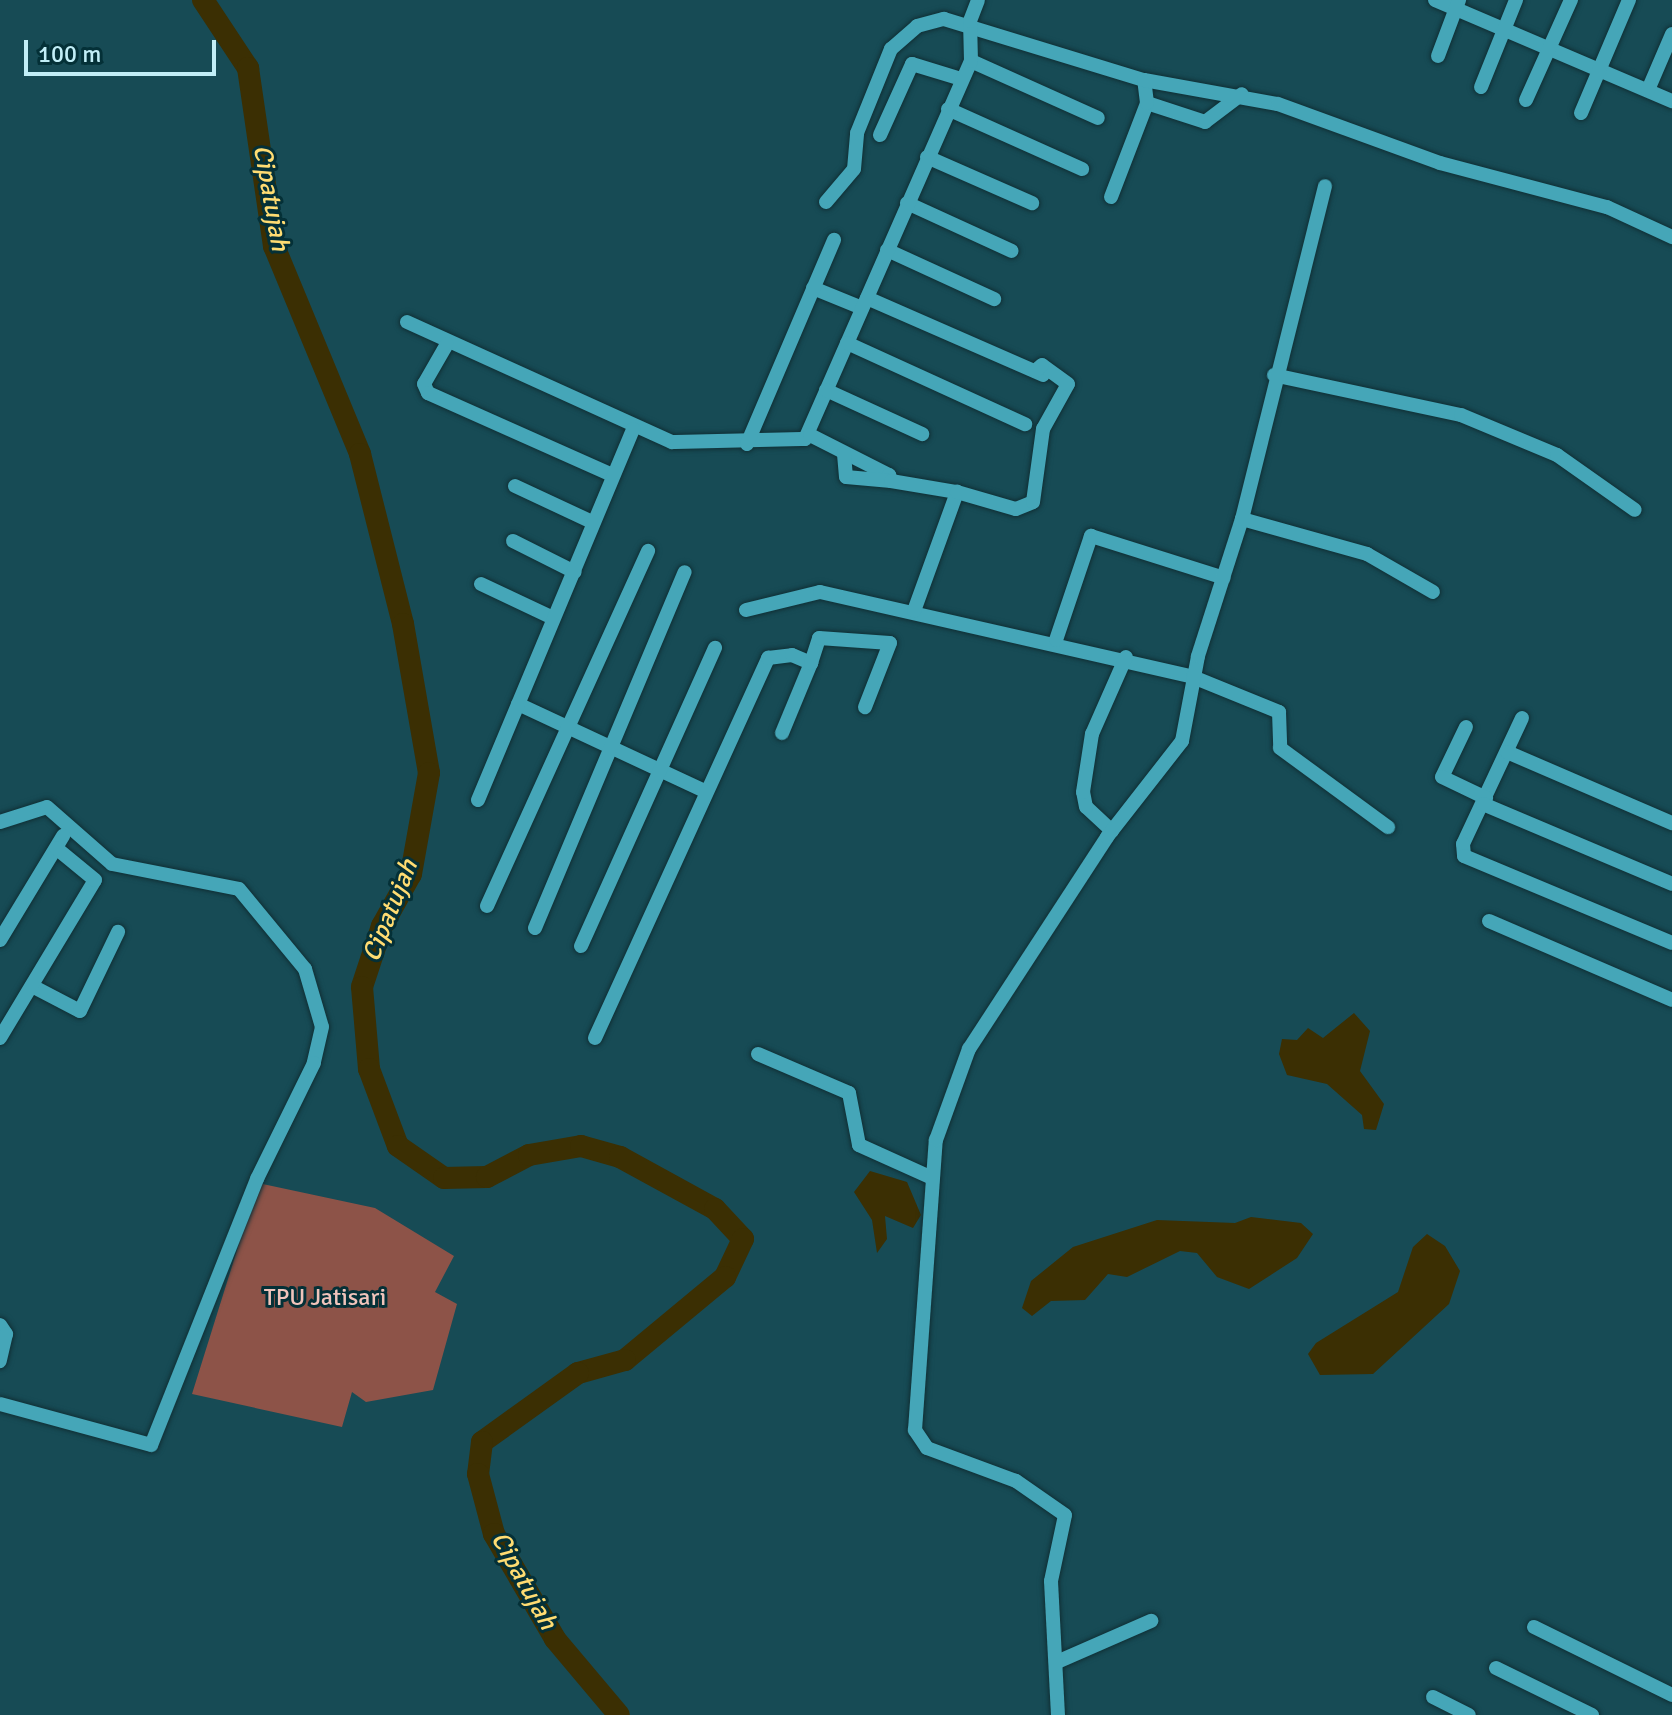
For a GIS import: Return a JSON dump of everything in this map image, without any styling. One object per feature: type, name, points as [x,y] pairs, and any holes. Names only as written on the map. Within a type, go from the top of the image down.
[{"type":"street","points":[[407,322],[447,344],[633,429],[672,442],[793,443],[810,435],[826,390],[971,61],[970,21],[978,0]]},
{"type":"street","points":[[1435,0],[1458,4],[1504,28],[1672,101]]},
{"type":"street","points":[[1481,87],[1516,0]]},
{"type":"street","points":[[1526,100],[1571,0]]},
{"type":"street","points":[[1581,113],[1629,0]]},
{"type":"street","points":[[1438,56],[1458,4]]},
{"type":"street","points":[[826,202],[854,169],[857,133],[891,49],[925,22],[970,21],[1144,80],[1242,94],[1440,163],[1607,207],[1672,237]]},
{"type":"street","points":[[1648,90],[1672,34]]},
{"type":"street","points":[[971,61],[1098,118]]},
{"type":"street","points":[[880,135],[912,64],[961,79]]},
{"type":"street","points":[[1111,197],[1147,103],[1144,80]]},
{"type":"street","points":[[1147,103],[1205,122],[1242,94]]},
{"type":"street","points":[[948,109],[1082,169]]},
{"type":"street","points":[[927,157],[1032,203]]},
{"type":"street","points":[[1058,1715],[1051,1581],[1065,1515],[1016,1481],[927,1448],[915,1430],[932,1178],[939,1126],[960,1065],[1112,831],[1180,746],[1193,677],[1242,519],[1274,375],[1325,186]]},
{"type":"street","points":[[907,203],[1012,251]]},
{"type":"street","points":[[747,444],[834,240]]},
{"type":"street","points":[[887,250],[994,299]]},
{"type":"street","points":[[810,435],[891,481],[957,492],[1016,509],[1033,502],[1043,429],[1068,384],[1042,365],[1039,373],[865,303],[813,288]]},
{"type":"street","points":[[847,343],[1025,424]]},
{"type":"street","points":[[447,344],[424,384],[428,393],[612,475]]},
{"type":"street","points":[[1274,375],[1461,415],[1557,455],[1635,510]]},
{"type":"street","points":[[826,390],[922,434]]},
{"type":"street","points":[[478,800],[575,572],[590,521],[633,429]]},
{"type":"street","points":[[515,486],[590,521]]},
{"type":"street","points":[[914,611],[957,492]]},
{"type":"street","points":[[1242,519],[1367,554],[1433,592]]},
{"type":"street","points":[[1056,640],[1091,536],[1224,578]]},
{"type":"street","points":[[513,541],[575,572]]},
{"type":"street","points":[[487,906],[648,551]]},
{"type":"street","points":[[535,928],[606,745],[685,572]]},
{"type":"street","points":[[481,584],[553,618]]},
{"type":"street","points":[[746,610],[808,591],[1056,640],[1193,677],[1279,712],[1280,748],[1388,827]]},
{"type":"street","points":[[782,733],[819,638],[890,643],[865,707]]},
{"type":"street","points":[[581,946],[715,648]]},
{"type":"street","points":[[595,1038],[768,658],[792,655],[811,663]]},
{"type":"street","points":[[1112,831],[1086,807],[1083,792],[1092,734],[1126,657]]},
{"type":"street","points":[[518,704],[565,729],[707,792]]},
{"type":"street","points":[[1522,718],[1463,844],[1468,860],[1672,943]]},
{"type":"street","points":[[1466,727],[1442,777],[1484,801],[1672,884]]},
{"type":"street","points":[[1507,752],[1672,823]]},
{"type":"street","points":[[0,822],[47,807],[112,864],[239,889],[305,969],[322,1027],[319,1052],[257,1179],[190,1361],[151,1445],[0,1404]]},
{"type":"street","points":[[0,940],[59,842],[95,880],[0,1038]]},
{"type":"street","points":[[1489,921],[1672,1000]]},
{"type":"street","points":[[32,986],[80,1011],[118,932]]},
{"type":"street","points":[[758,1054],[849,1093],[859,1145],[932,1178]]},
{"type":"street","points":[[0,1325],[6,1337],[0,1361]]},
{"type":"street","points":[[1057,1662],[1151,1621]]},
{"type":"street","points":[[1534,1627],[1672,1695]]},
{"type":"street","points":[[1496,1668],[1592,1715]]},
{"type":"street","points":[[1433,1697],[1469,1715]]},
{"type":"green space","name":"TPU Jatisari","points":[[258,1183],[375,1208],[454,1256],[435,1292],[457,1304],[433,1390],[366,1402],[352,1392],[342,1427],[192,1394]]},
{"type":"shaded area","points":[[1354,1013],[1370,1031],[1360,1071],[1384,1104],[1376,1130],[1364,1129],[1362,1115],[1327,1084],[1287,1075],[1279,1054],[1282,1039],[1297,1040],[1308,1028],[1323,1038]]},
{"type":"shaded area","points":[[870,1171],[907,1182],[921,1215],[913,1228],[885,1216],[887,1239],[877,1253],[872,1220],[854,1192]]},
{"type":"shaded area","points":[[1251,1217],[1301,1223],[1313,1234],[1297,1258],[1249,1289],[1217,1277],[1197,1253],[1180,1251],[1127,1277],[1108,1274],[1085,1300],[1051,1301],[1032,1316],[1022,1308],[1031,1281],[1073,1247],[1157,1220],[1235,1223]]},
{"type":"shaded area","points":[[1427,1234],[1445,1246],[1460,1271],[1449,1304],[1373,1374],[1320,1375],[1308,1354],[1316,1343],[1398,1292],[1413,1247]]},
{"type":"waterway","name":"Cipatujah","points":[[203,0],[248,68],[274,246],[360,454],[403,624],[429,773],[411,874],[382,926],[362,987],[369,1069],[398,1146],[444,1178],[487,1177],[529,1155],[581,1146],[620,1157],[715,1209],[743,1239],[725,1277],[625,1360],[578,1373],[482,1442],[478,1474],[494,1534],[555,1639],[619,1715]]}]
